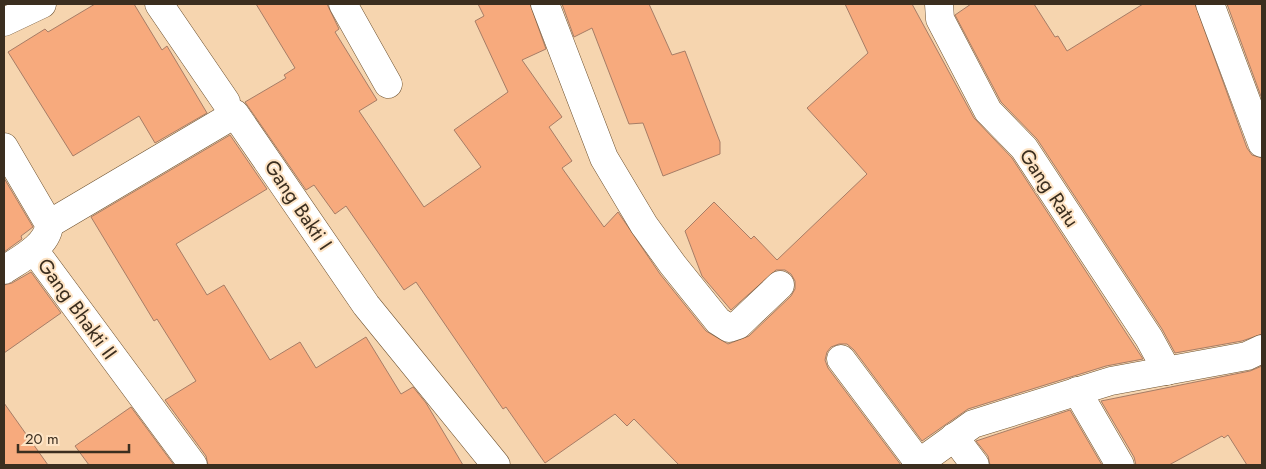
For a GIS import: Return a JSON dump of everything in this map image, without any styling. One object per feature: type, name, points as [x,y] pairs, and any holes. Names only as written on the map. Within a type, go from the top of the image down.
[{"type":"street","points":[[4,22],[42,4]]},
{"type":"street","points":[[159,4],[226,102]]},
{"type":"street","points":[[343,4],[388,84]]},
{"type":"street","points":[[545,4],[604,158],[644,225],[718,321],[729,328],[738,325],[780,285]]},
{"type":"street","name":"Gang Ratu","points":[[939,4],[940,19],[988,111],[1024,148],[1149,338],[1167,371]]},
{"type":"street","points":[[1210,4],[1262,144]]},
{"type":"street","name":"Gang Bakti I","points":[[49,224],[235,114],[366,305],[496,465]]},
{"type":"street","name":"Gang Bhakti II","points":[[4,147],[49,224],[49,231],[34,250],[193,465]]},
{"type":"street","points":[[4,270],[34,250]]},
{"type":"street","points":[[841,359],[918,464],[973,424],[1111,381],[1247,356],[1262,349]]},
{"type":"street","points":[[1077,391],[1120,465]]},
{"type":"street","points":[[954,437],[975,465]]},
{"type":"building","points":[[95,4],[134,4],[162,50],[167,46],[207,113],[155,143],[139,116],[73,156],[8,52],[45,29],[48,32]]},
{"type":"building","points":[[256,4],[327,4],[339,29],[335,32],[377,100],[359,111],[424,207],[481,167],[454,130],[508,92],[475,21],[484,16],[478,4],[530,4],[546,49],[522,60],[562,117],[549,127],[572,161],[562,168],[604,227],[618,212],[660,274],[706,331],[728,344],[749,336],[791,296],[795,289],[795,281],[791,274],[785,270],[776,270],[731,310],[702,276],[685,231],[714,202],[751,239],[754,236],[777,260],[867,174],[807,108],[868,53],[845,4],[912,4],[974,118],[1012,158],[1143,359],[1106,366],[968,409],[922,441],[854,350],[847,344],[839,344],[831,347],[827,352],[825,360],[828,368],[901,465],[679,465],[634,419],[627,426],[615,414],[545,463],[506,407],[503,409],[416,282],[404,290],[346,206],[335,214],[314,185],[306,190],[245,102],[286,78],[284,75],[295,68]]},
{"type":"building","points":[[562,4],[649,4],[672,55],[685,51],[720,142],[720,154],[663,176],[643,123],[629,124],[592,28],[574,37]]},
{"type":"building","points":[[971,4],[1034,4],[1055,37],[1058,36],[1067,51],[1143,4],[1195,4],[1247,148],[1252,155],[1262,158],[1262,334],[1242,341],[1175,353],[1162,329],[1037,139],[1001,102],[955,15]]},
{"type":"building","points":[[1227,4],[1262,4],[1262,99]]},
{"type":"building","points":[[230,135],[267,189],[176,244],[207,295],[224,285],[270,360],[300,342],[316,368],[366,337],[401,394],[413,387],[426,403],[463,465],[208,465],[206,456],[165,400],[196,381],[157,319],[154,321],[91,217]]},
{"type":"building","points":[[4,178],[33,227],[21,236],[22,239],[4,252]]},
{"type":"building","points":[[31,272],[61,313],[4,353],[4,285],[12,283]]},
{"type":"building","points":[[1262,366],[1262,465],[1247,465],[1228,435],[1224,438],[1222,436],[1169,465],[1136,465],[1134,457],[1101,401],[1250,371]]},
{"type":"building","points":[[4,403],[48,465],[4,465]]},
{"type":"building","points":[[131,407],[174,465],[89,465],[75,446]]},
{"type":"building","points":[[1070,410],[1102,465],[990,465],[988,456],[976,441]]}]
